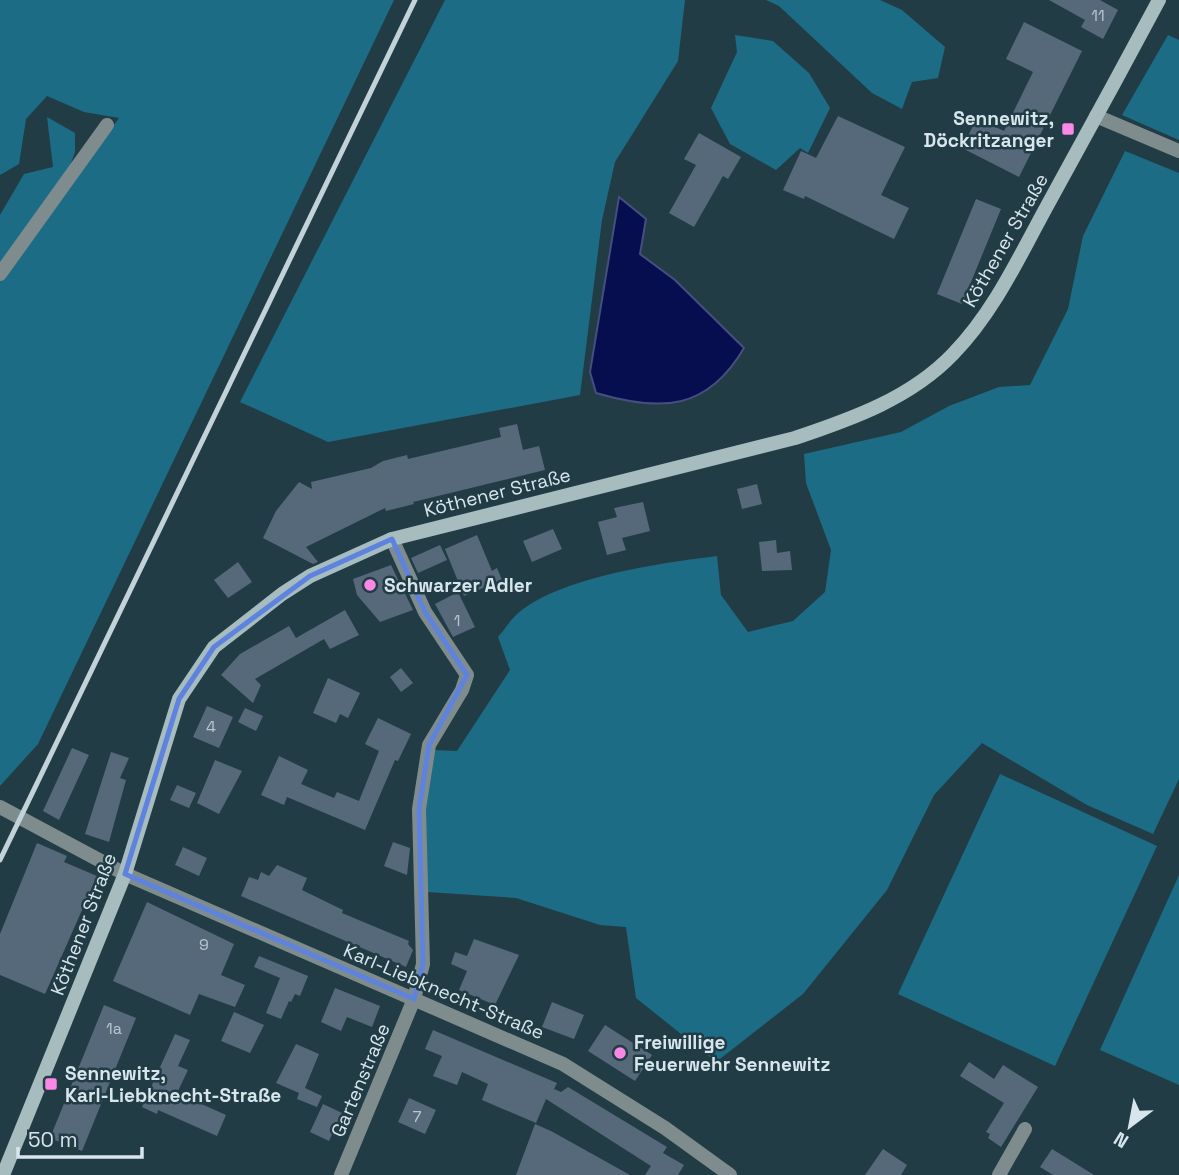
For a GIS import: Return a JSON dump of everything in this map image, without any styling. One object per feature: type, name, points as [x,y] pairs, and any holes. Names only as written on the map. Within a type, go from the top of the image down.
[{"type":"main road","name":"Köthener Straße","points":[[3,1175],[125,874],[179,699],[214,647],[282,594],[310,576],[392,539],[795,438],[845,421],[901,395],[952,355],[980,323],[1014,270],[1159,0]]},
{"type":"street","points":[[1096,116],[1179,151]]},
{"type":"street","points":[[0,274],[107,125]]},
{"type":"street","name":"Gartenstraße","points":[[341,1175],[414,999],[423,964],[419,808],[429,745],[462,690],[467,675],[425,612],[392,539]]},
{"type":"street","name":"Karl-Liebknecht-Straße","points":[[0,807],[125,874],[563,1064],[666,1128],[730,1175]]},
{"type":"street","points":[[999,1175],[1025,1129]]},
{"type":"highlighted area","points":[[392,539],[425,612],[467,675],[429,745],[419,809],[423,964],[414,999],[125,874],[179,699],[214,647],[310,576]]},
{"type":"shaded area","points":[[0,0],[394,0],[38,744],[0,786],[0,282],[119,118],[84,112],[47,96],[26,119],[19,164],[0,175]]},
{"type":"shaded area","points":[[445,0],[685,0],[678,61],[615,162],[602,220],[580,395],[328,442],[240,402]]},
{"type":"shaded area","points":[[766,0],[880,0],[902,10],[945,47],[938,78],[912,82],[902,109],[872,93],[779,6]]},
{"type":"shaded area","points":[[735,35],[773,41],[809,73],[830,108],[808,153],[800,148],[776,170],[730,144],[711,108],[737,52]]},
{"type":"shaded area","points":[[1168,35],[1179,40],[1179,140],[1122,115]]},
{"type":"shaded area","points":[[47,117],[75,133],[75,152],[69,169],[0,265],[0,215],[24,174],[53,167]]},
{"type":"shaded area","points":[[1125,151],[1179,173],[1179,779],[1153,834],[1087,805],[982,743],[934,795],[887,890],[803,994],[716,1062],[636,998],[626,927],[600,925],[516,898],[427,892],[424,815],[432,750],[457,751],[510,670],[498,637],[513,618],[556,591],[582,582],[640,568],[717,556],[721,595],[748,632],[793,621],[825,592],[831,550],[806,483],[804,454],[901,432],[949,406],[999,387],[1030,385],[1068,309],[1083,236]]},
{"type":"shaded area","points":[[619,197],[646,219],[640,254],[675,280],[744,348],[730,369],[698,395],[662,404],[641,403],[596,393],[590,372]]},
{"type":"shaded area","points":[[1000,774],[1157,846],[1055,1066],[898,994]]},
{"type":"shaded area","points":[[1179,875],[1179,1085],[1100,1050]]},
{"type":"building","points":[[1049,0],[1100,0],[1118,10],[1103,39],[1081,27],[1085,20]]},
{"type":"building","points":[[1024,22],[1082,51],[1019,177],[962,148],[977,118],[1004,131],[1033,72],[1006,59]]},
{"type":"building","points":[[838,116],[905,147],[881,195],[909,208],[894,239],[805,196],[804,199],[783,190],[801,151],[816,158]]},
{"type":"building","points":[[699,133],[741,157],[728,179],[723,176],[694,227],[669,213],[696,165],[684,159]]},
{"type":"building","points":[[976,199],[1001,209],[962,304],[937,294]]},
{"type":"building","points":[[517,424],[523,450],[539,446],[545,470],[386,511],[385,508],[306,547],[318,562],[313,564],[263,538],[276,511],[299,482],[312,489],[311,482],[371,468],[383,461],[407,455],[408,459],[501,437],[499,428]]},
{"type":"building","points":[[757,484],[762,504],[742,509],[737,489]]},
{"type":"building","points":[[643,502],[650,531],[622,538],[626,550],[607,555],[598,522],[617,517],[614,508]]},
{"type":"building","points":[[553,529],[562,549],[532,562],[523,541]]},
{"type":"building","points":[[477,535],[492,571],[497,568],[502,580],[464,596],[445,549]]},
{"type":"building","points":[[776,540],[777,553],[790,551],[792,570],[762,571],[759,542]]},
{"type":"building","points":[[440,545],[447,560],[418,573],[411,558]]},
{"type":"building","points":[[238,562],[252,582],[228,598],[214,580]]},
{"type":"building","points":[[391,565],[413,610],[380,622],[357,595],[353,579]]},
{"type":"building","points":[[458,592],[475,627],[453,637],[435,604]]},
{"type":"building","points":[[345,610],[359,635],[330,649],[324,639],[255,679],[261,685],[253,703],[221,675],[240,654],[289,626],[296,638]]},
{"type":"building","points":[[401,668],[413,683],[401,692],[390,677]]},
{"type":"building","points":[[328,678],[360,693],[348,718],[340,714],[336,723],[313,713]]},
{"type":"building","points":[[207,706],[233,717],[219,748],[193,737]]},
{"type":"building","points":[[245,708],[263,716],[256,731],[238,722]]},
{"type":"building","points":[[378,718],[411,734],[398,761],[395,760],[365,830],[287,797],[284,805],[261,795],[279,756],[308,770],[301,784],[334,798],[337,792],[359,801],[379,751],[365,744]]},
{"type":"building","points":[[72,748],[89,755],[59,820],[43,811]]},
{"type":"building","points":[[111,752],[129,758],[120,778],[126,780],[109,842],[85,834]]},
{"type":"building","points":[[215,760],[242,771],[219,814],[197,803]]},
{"type":"building","points":[[177,785],[196,793],[189,808],[170,800]]},
{"type":"building","points":[[393,842],[410,848],[407,875],[384,866]]},
{"type":"building","points":[[37,843],[67,856],[64,862],[97,876],[45,994],[0,975],[0,934]]},
{"type":"building","points":[[183,847],[207,858],[199,876],[175,865]]},
{"type":"building","points":[[277,865],[307,878],[302,890],[343,910],[342,913],[409,941],[408,944],[413,950],[406,967],[241,896],[249,877],[258,880],[261,872],[269,876]]},
{"type":"building","points":[[147,902],[234,944],[221,975],[245,985],[235,1007],[199,994],[190,1015],[113,981]]},
{"type":"building","points":[[474,939],[519,955],[495,1005],[459,990],[467,971],[451,964],[455,952],[467,956]]},
{"type":"building","points":[[259,956],[308,976],[300,996],[295,994],[291,1002],[289,1001],[281,1019],[266,1013],[280,978],[254,967]]},
{"type":"building","points":[[335,988],[380,1006],[372,1027],[347,1017],[341,1031],[321,1022]]},
{"type":"building","points":[[552,1002],[584,1015],[574,1039],[542,1027]]},
{"type":"building","points":[[104,1005],[136,1018],[82,1151],[50,1138]]},
{"type":"building","points":[[234,1012],[264,1025],[250,1053],[221,1041]]},
{"type":"building","name":"Freiwillige Feuerwehr Sennewitz","points":[[605,1025],[652,1055],[635,1081],[588,1051]]},
{"type":"building","points":[[433,1030],[557,1083],[554,1089],[561,1092],[568,1087],[667,1147],[663,1153],[684,1165],[678,1175],[645,1175],[651,1166],[546,1099],[536,1123],[482,1100],[488,1084],[462,1072],[457,1085],[433,1076],[442,1056],[425,1049]]},
{"type":"building","points":[[175,1034],[190,1040],[178,1066],[188,1070],[177,1093],[226,1115],[217,1136],[158,1110],[157,1114],[142,1107]]},
{"type":"building","points":[[296,1044],[319,1054],[305,1088],[322,1096],[317,1107],[297,1099],[299,1093],[276,1083]]},
{"type":"building","points":[[969,1062],[994,1079],[1003,1065],[1038,1087],[1001,1147],[988,1138],[990,1134],[986,1132],[1004,1103],[960,1076]]},
{"type":"building","points":[[409,1098],[436,1110],[425,1134],[398,1122]]},
{"type":"building","points":[[323,1104],[342,1113],[329,1141],[310,1132]]},
{"type":"building","points":[[535,1124],[551,1131],[630,1175],[516,1175]]},
{"type":"building","points":[[883,1149],[907,1165],[901,1175],[865,1175]]},
{"type":"building","points":[[1052,1149],[1094,1175],[1053,1175],[1040,1167]]},
{"type":"railway","points":[[0,860],[415,0]]},
{"type":"place","name":"Sennewitz, Döckritzanger","points":[[1068,129]]},
{"type":"place","name":"Schwarzer Adler","points":[[370,585]]},
{"type":"place","name":"Freiwillige Feuerwehr Sennewitz","points":[[620,1053]]},
{"type":"place","name":"Sennewitz, Karl-Liebknecht-Straße","points":[[51,1084]]}]
